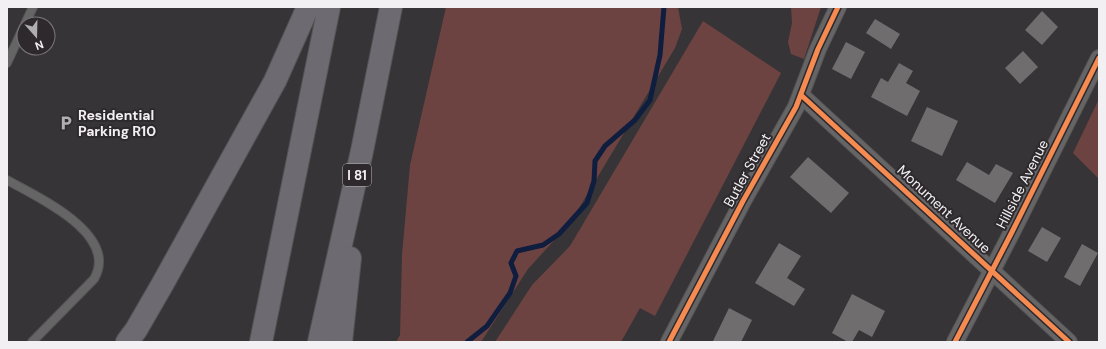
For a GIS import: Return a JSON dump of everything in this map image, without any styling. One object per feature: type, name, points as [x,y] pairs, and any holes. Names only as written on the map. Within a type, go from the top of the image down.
[{"type":"highway","points":[[127,342],[136,330],[162,285],[275,81],[308,7]]},
{"type":"highway","points":[[261,342],[329,7]]},
{"type":"highway","name":"I 81","points":[[319,342],[362,151],[391,7]]},
{"type":"highway","points":[[341,342],[362,151]]},
{"type":"street","name":"Butler Street","points":[[669,342],[743,201],[796,107],[818,49],[838,7]]},
{"type":"street","name":"Hillside Avenue","points":[[955,342],[1099,58]]},
{"type":"street","name":"Monument Avenue","points":[[801,95],[1069,342]]},
{"type":"lane","points":[[7,63],[16,44]]},
{"type":"lane","points":[[7,180],[55,207],[74,221],[92,240],[100,260],[98,273],[94,279],[32,342]]},
{"type":"shaded area","points":[[446,7],[678,7],[682,29],[675,48],[570,223],[528,269],[481,342],[396,342],[400,335],[402,255],[410,165]]},
{"type":"shaded area","points":[[791,7],[821,7],[804,59],[791,54],[788,42],[792,23]]},
{"type":"shaded area","points":[[703,21],[781,73],[655,316],[640,308],[621,342],[495,342],[532,285],[570,246]]},
{"type":"shaded area","points":[[1099,99],[1099,179],[1073,153]]},
{"type":"building","points":[[1042,11],[1058,27],[1042,45],[1025,30]]},
{"type":"building","points":[[875,19],[900,34],[891,49],[866,33]]},
{"type":"building","points":[[846,42],[865,52],[851,79],[832,69]]},
{"type":"building","points":[[1023,51],[1038,67],[1020,84],[1005,68]]},
{"type":"building","points":[[899,63],[913,71],[906,83],[920,91],[907,116],[871,97],[881,78],[888,82]]},
{"type":"building","points":[[927,107],[958,121],[942,156],[911,141]]},
{"type":"building","points":[[808,157],[849,193],[831,213],[790,177]]},
{"type":"building","points":[[967,162],[989,175],[996,164],[1013,173],[995,203],[956,180]]},
{"type":"building","points":[[1042,227],[1061,238],[1047,262],[1028,251]]},
{"type":"building","points":[[779,243],[801,256],[787,278],[805,289],[794,306],[755,283]]},
{"type":"building","points":[[1082,244],[1098,253],[1080,286],[1064,277]]},
{"type":"building","points":[[852,294],[885,311],[872,337],[859,330],[852,342],[848,342],[832,333]]},
{"type":"building","points":[[729,308],[752,320],[741,342],[713,341]]},
{"type":"waterway","points":[[467,342],[487,326],[510,293],[516,276],[511,263],[517,251],[543,245],[559,234],[587,203],[594,181],[595,161],[605,146],[635,120],[650,100],[660,55],[664,7]]},
{"type":"cycle path","points":[[669,342],[743,201],[796,107],[818,49],[838,7]]},
{"type":"cycle path","points":[[955,342],[1099,58]]},
{"type":"cycle path","points":[[801,95],[1069,342]]},
{"type":"place","name":"Residential Parking R10","points":[[66,123]]}]
